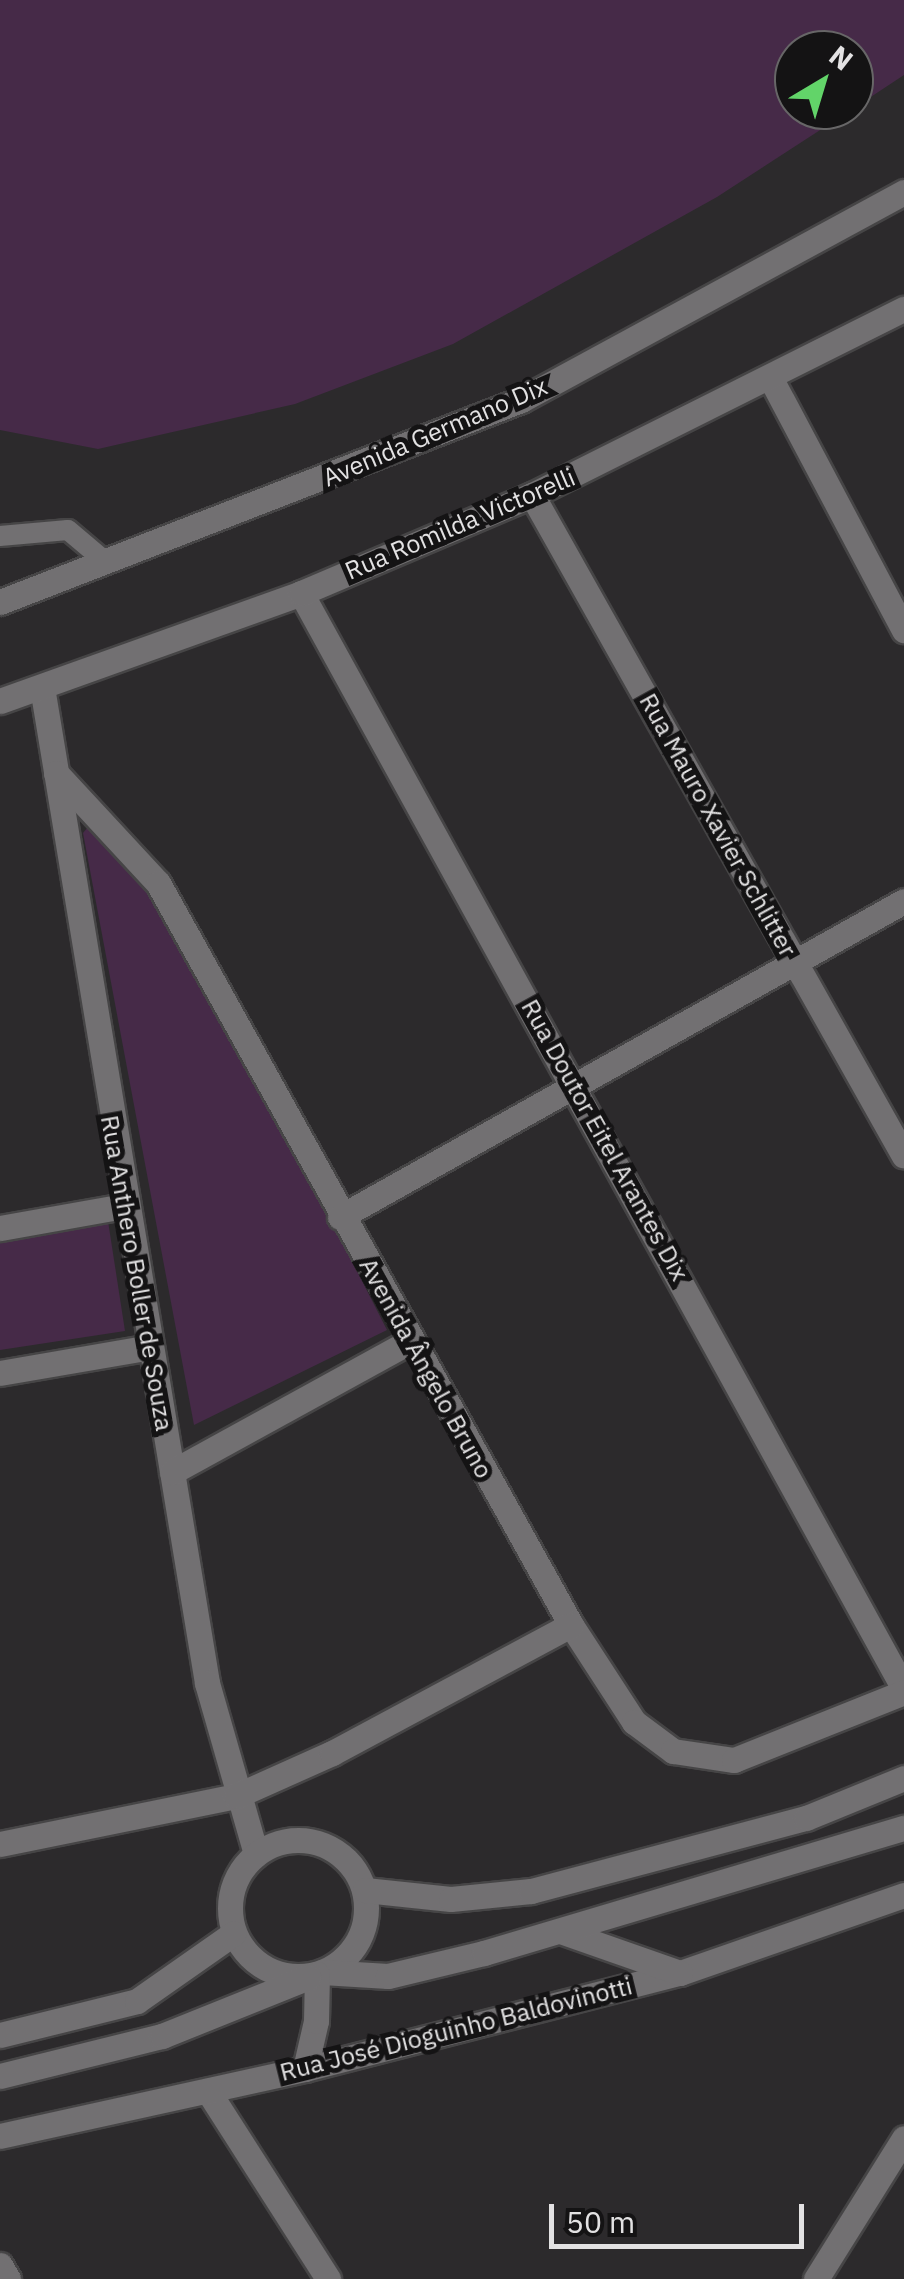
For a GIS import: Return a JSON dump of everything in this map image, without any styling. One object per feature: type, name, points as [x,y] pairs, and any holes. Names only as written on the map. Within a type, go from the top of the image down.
[{"type":"street","name":"Avenida Germano Dix","points":[[0,602],[521,400],[904,192]]},
{"type":"street","name":"Rua Romilda Victorelli","points":[[0,701],[300,593],[532,495],[772,381],[904,310]]},
{"type":"street","points":[[772,381],[904,630]]},
{"type":"street","name":"Rua Mauro Xavier Schlitter","points":[[532,495],[904,1156]]},
{"type":"street","name":"Rua Doutor Eitel Arantes Dix","points":[[300,593],[573,1081],[904,1691]]},
{"type":"street","name":"Rua Anthero Boller de Souza","points":[[42,687],[124,1206],[207,1683],[236,1796],[256,1854]]},
{"type":"street","name":"Avenida Ângelo Bruno","points":[[56,774],[158,883],[571,1625],[634,1722],[673,1751],[734,1760],[904,1691]]},
{"type":"street","points":[[340,1216],[573,1081],[904,901]]},
{"type":"street","points":[[0,1228],[124,1206]]},
{"type":"street","points":[[172,1472],[410,1341]]},
{"type":"street","points":[[0,1373],[151,1347]]},
{"type":"street","points":[[0,1844],[236,1796],[332,1754],[571,1625]]},
{"type":"street","points":[[365,1890],[451,1899],[531,1891],[806,1818],[904,1778]]},
{"type":"street","points":[[0,2076],[162,2036],[316,1974],[350,1954],[362,1935],[365,1890],[339,1853],[319,1843],[296,1840],[256,1854],[232,1889],[234,1933],[264,1968],[316,1974],[388,1976],[563,1932],[904,1828]]},
{"type":"street","name":"Rua José Dioguinho Baldovinotti","points":[[0,2136],[208,2092],[680,1972],[904,1895]]},
{"type":"street","points":[[563,1932],[680,1972]]},
{"type":"street","points":[[0,2036],[137,2001],[234,1933]]},
{"type":"street","points":[[305,2068],[316,2021],[316,1974]]},
{"type":"street","points":[[208,2092],[328,2279]]},
{"type":"street","points":[[816,2279],[904,2138]]},
{"type":"street","points":[[0,2265],[8,2279]]},
{"type":"lane","points":[[0,536],[68,530],[107,563]]},
{"type":"shaded area","points":[[0,0],[904,0],[904,75],[874,95],[874,30],[774,30],[774,130],[820,130],[717,197],[453,344],[295,404],[98,449],[0,430]]},
{"type":"shaded area","points":[[97,816],[184,931],[387,1330],[194,1425],[83,833]]},
{"type":"shaded area","points":[[108,1221],[125,1331],[0,1350],[0,1241]]}]
